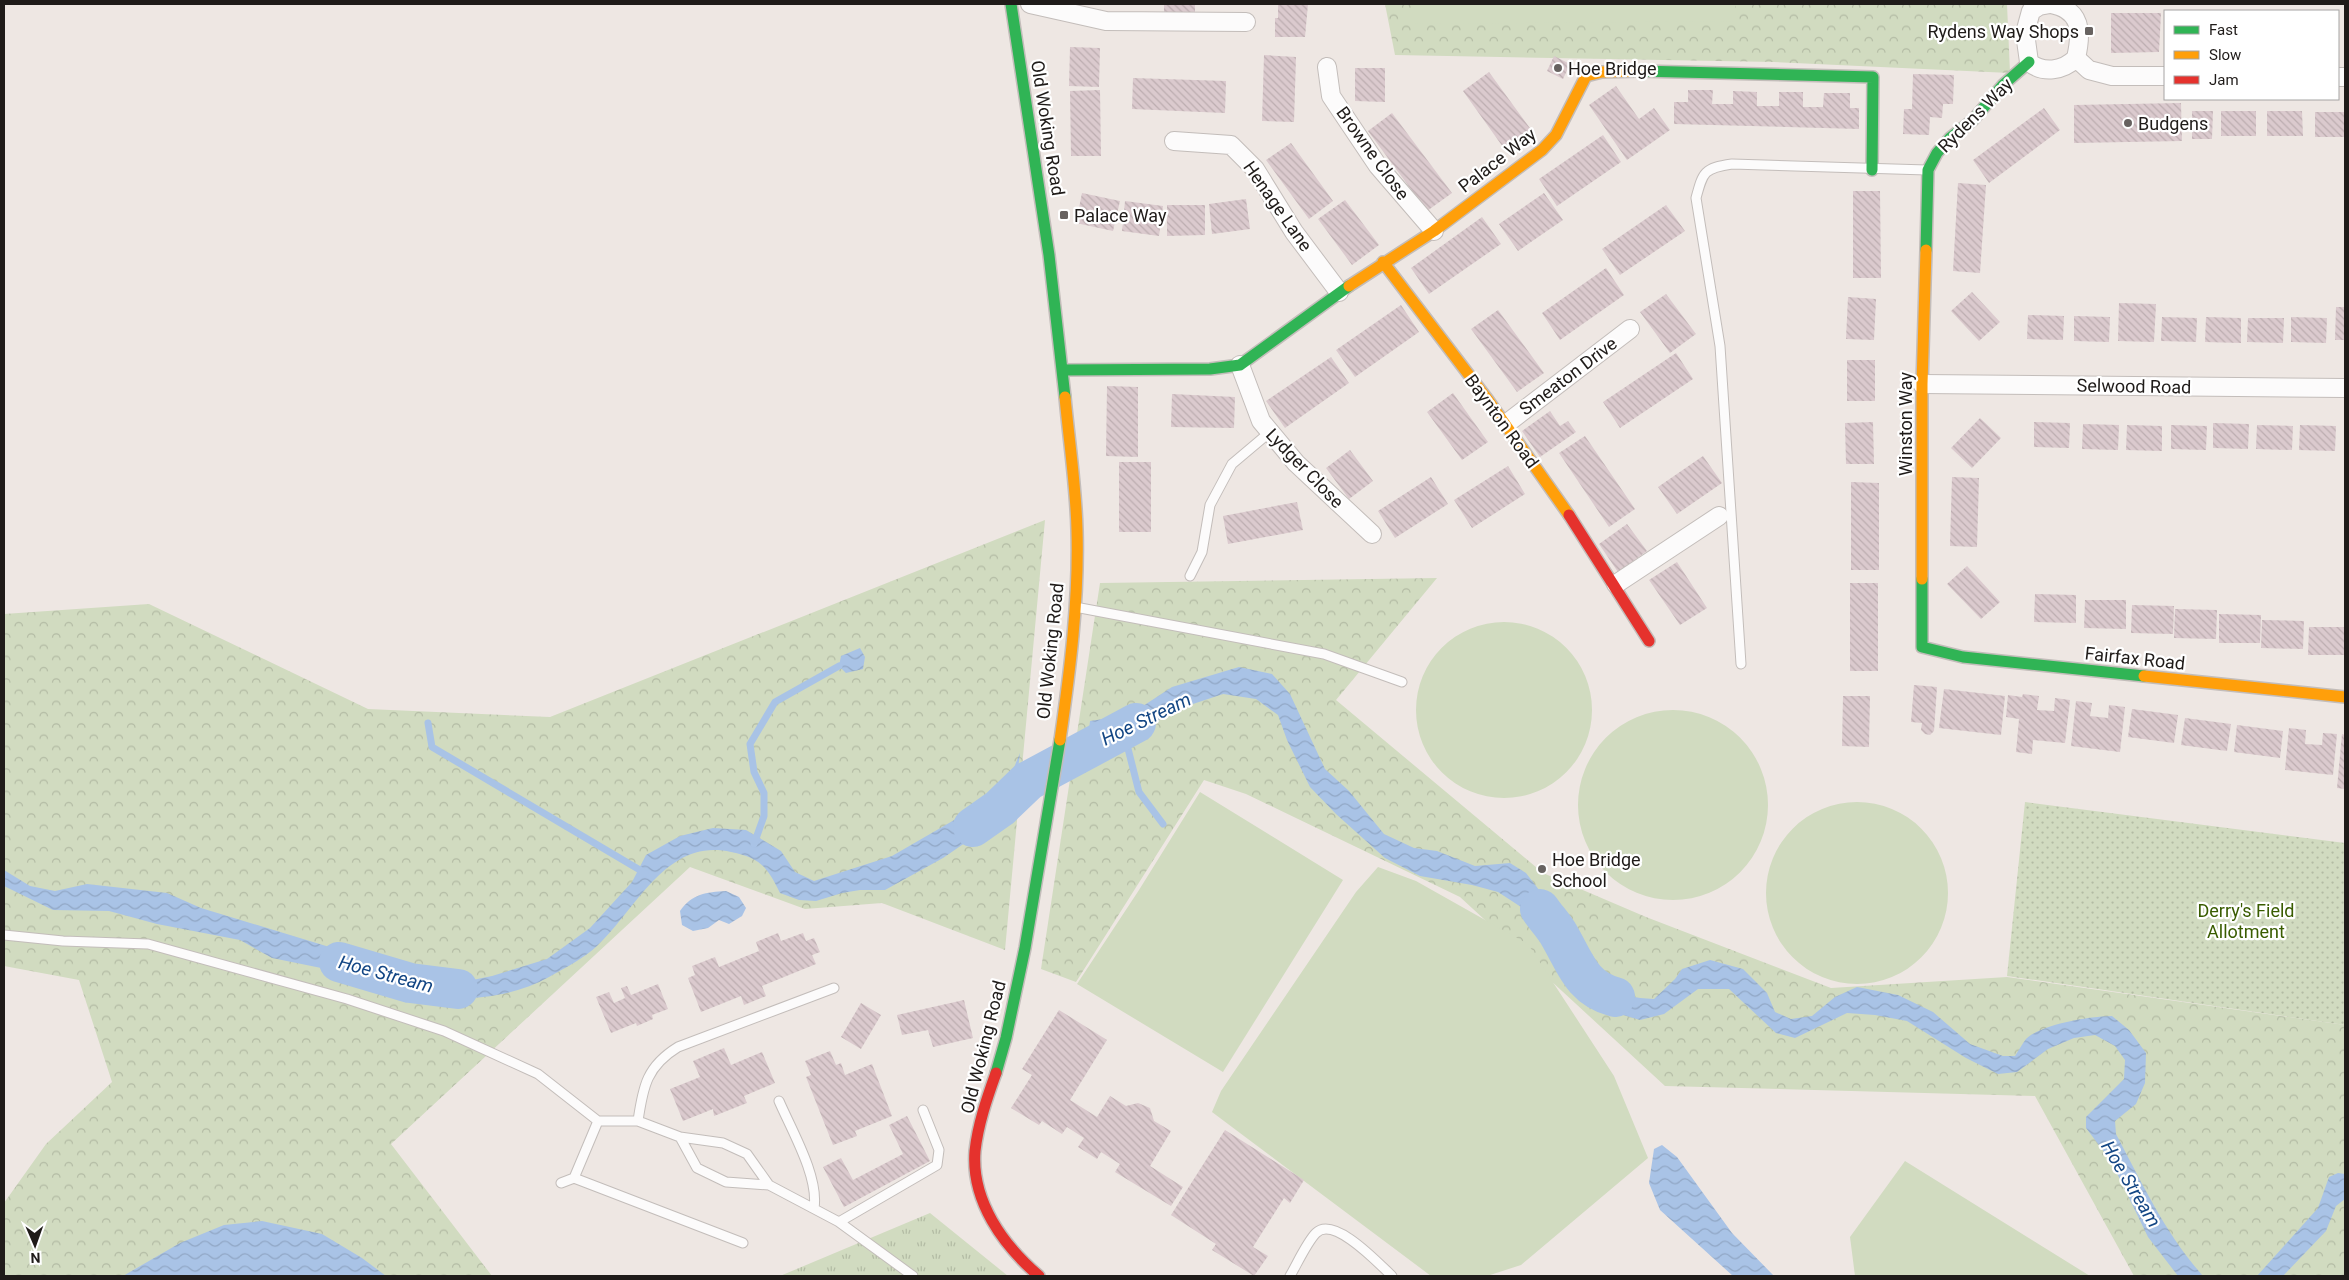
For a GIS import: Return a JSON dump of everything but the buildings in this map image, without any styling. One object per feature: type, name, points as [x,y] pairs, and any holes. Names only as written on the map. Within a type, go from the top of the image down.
[{"type":"street","name":"Old Woking Road","points":[[1011,4],[1049,250],[1063,370],[1077,531],[1074,606],[1063,708],[1042,854],[1024,954],[1005,1041],[976,1146],[976,1167],[979,1186],[997,1230],[1009,1247],[1039,1276]]},
{"type":"street","points":[[1030,4],[1106,21],[1246,22]]},
{"type":"street","points":[[2052,5],[2079,24],[2076,58],[2062,68],[2050,71],[2039,68],[2029,62],[2025,32],[2026,21],[2031,11],[2052,5]]},
{"type":"street","points":[[2076,58],[2089,70],[2112,76],[2164,76]]},
{"type":"street","name":"Rydens Way","points":[[1928,202],[1928,170],[1936,153],[1973,120],[2003,85],[2029,62]]},
{"type":"street","name":"Browne Close","points":[[1327,67],[1331,96],[1378,166],[1434,231]]},
{"type":"street","name":"Palace Way","points":[[1063,370],[1210,369],[1240,365],[1338,292],[1434,231],[1542,150],[1556,135],[1586,76],[1602,72],[1666,70],[1873,77],[1872,170]]},
{"type":"street","name":"Henage Lane","points":[[1174,141],[1231,145],[1255,169],[1294,232],[1338,292]]},
{"type":"street","name":"Winston Way","points":[[1922,647],[1922,384],[1928,202]]},
{"type":"street","name":"Baynton Road","points":[[1383,262],[1506,424],[1616,584],[1649,641]]},
{"type":"street","name":"Smeaton Drive","points":[[1506,424],[1630,329]]},
{"type":"street","name":"Lydger Close","points":[[1240,365],[1261,421],[1296,463],[1372,534]]},
{"type":"street","name":"Selwood Road","points":[[1922,384],[2345,388]]},
{"type":"street","points":[[1616,584],[1719,516]]},
{"type":"street","name":"Fairfax Road","points":[[1922,647],[1963,658],[2345,697]]},
{"type":"lane","points":[[1741,664],[1721,356],[1696,198],[1702,176],[1712,167],[1732,164],[1872,170],[1928,170]]},
{"type":"lane","points":[[1190,576],[1202,552],[1210,505],[1232,464],[1270,432]]},
{"type":"lane","points":[[1074,606],[1324,654],[1402,682]]},
{"type":"lane","points":[[4,935],[64,941],[148,944],[347,999],[444,1031],[538,1074],[598,1121],[638,1121],[680,1137],[723,1143],[746,1154],[769,1185]]},
{"type":"lane","points":[[638,1121],[642,1092],[650,1071],[664,1056],[678,1047],[834,988]]},
{"type":"lane","points":[[779,1101],[808,1168],[816,1196],[814,1208]]},
{"type":"lane","points":[[839,1222],[937,1165],[939,1150],[924,1110]]},
{"type":"lane","points":[[574,1178],[598,1121]]},
{"type":"lane","points":[[680,1137],[697,1168],[726,1182],[769,1185],[839,1222],[913,1276]]},
{"type":"lane","points":[[561,1183],[574,1178],[743,1243]]},
{"type":"lane","points":[[1290,1276],[1316,1233],[1330,1228],[1342,1232],[1392,1276]]},
{"type":"green space","points":[[1385,4],[2007,4],[2010,73],[1774,62],[1395,55]]},
{"type":"green space","points":[[1413,4],[1735,4],[1735,21],[1413,24]]},
{"type":"green space","points":[[1045,520],[1005,950],[882,903],[805,909],[690,867],[391,1144],[492,1276],[4,1276],[4,1203],[46,1144],[112,1082],[79,980],[4,966],[4,614],[149,604],[368,709],[550,717]]},
{"type":"green space","points":[[1437,578],[1336,700],[1543,873],[1646,917],[1831,988],[2007,977],[2345,1025],[2345,1276],[2134,1276],[2035,1096],[1665,1086],[1460,897],[1246,794],[1204,780],[1076,982],[1041,969],[1100,583]]},
{"type":"green space","points":[[1504,622],[1538,629],[1560,642],[1572,654],[1585,676],[1592,710],[1585,744],[1572,766],[1560,778],[1538,791],[1504,798],[1470,791],[1448,778],[1436,766],[1423,744],[1416,710],[1423,676],[1436,654],[1448,642],[1470,629]]},
{"type":"green space","points":[[1682,710],[1692,711],[1718,721],[1734,731],[1747,744],[1761,768],[1767,786],[1767,824],[1761,842],[1747,866],[1734,879],[1710,893],[1692,899],[1664,900],[1654,899],[1628,889],[1612,879],[1599,866],[1585,842],[1579,824],[1578,796],[1579,786],[1589,760],[1599,744],[1612,731],[1636,717],[1654,711]]},
{"type":"green space","points":[[1200,792],[1343,880],[1223,1072],[1077,984]]},
{"type":"green space","points":[[1866,802],[1892,809],[1908,817],[1927,835],[1941,858],[1948,884],[1948,902],[1941,928],[1933,944],[1915,963],[1908,969],[1883,980],[1866,984],[1848,984],[1822,977],[1806,969],[1781,944],[1773,928],[1768,911],[1766,884],[1773,858],[1781,842],[1806,817],[1822,809],[1839,804]]},
{"type":"green space","name":"Derry's Field Allotment","points":[[2025,802],[2345,843],[2345,1025],[2007,976]]},
{"type":"green space","points":[[1378,867],[1416,881],[1528,944],[1614,1076],[1648,1158],[1521,1265],[1487,1276],[1431,1276],[1212,1112],[1221,1091],[1356,892]]},
{"type":"green space","points":[[1905,1161],[2090,1276],[1855,1276],[1850,1237]]},
{"type":"green space","points":[[930,1213],[1008,1276],[780,1276]]},
{"type":"water","points":[[860,648],[865,657],[863,669],[846,673],[839,666],[841,656]]},
{"type":"water","points":[[1239,667],[1272,674],[1290,694],[1325,769],[1349,791],[1384,834],[1414,848],[1437,851],[1475,866],[1510,863],[1526,873],[1583,947],[1560,960],[1556,947],[1521,907],[1498,892],[1472,885],[1420,876],[1385,858],[1336,814],[1310,787],[1287,740],[1278,715],[1256,699],[1223,694],[1184,707],[1137,731],[1085,763],[1090,721],[1123,716],[1143,706],[1172,687]]},
{"type":"water","points":[[1020,753],[1013,810],[943,858],[885,890],[860,890],[816,901],[799,900],[780,893],[767,870],[749,857],[731,852],[708,850],[688,855],[670,866],[639,896],[597,946],[574,963],[532,985],[514,991],[475,998],[436,998],[398,993],[408,973],[458,983],[492,976],[547,959],[590,928],[632,882],[646,855],[680,836],[713,828],[746,830],[781,851],[795,872],[814,881],[892,856],[968,812],[1006,787]]},
{"type":"water","points":[[4,870],[30,886],[55,891],[87,884],[167,893],[201,908],[395,967],[386,990],[331,970],[272,958],[240,940],[157,924],[109,911],[53,910],[4,886]]},
{"type":"water","points":[[726,891],[739,897],[746,908],[742,916],[729,924],[719,920],[708,928],[693,931],[682,925],[680,911],[689,901],[706,893]]},
{"type":"water","points":[[1592,954],[1614,988],[1621,993],[1640,998],[1654,999],[1675,979],[1682,969],[1710,960],[1743,969],[1767,993],[1775,1012],[1791,1019],[1812,1016],[1835,997],[1857,987],[1898,995],[1933,1012],[1970,1044],[2003,1056],[2015,1056],[2026,1039],[2043,1029],[2080,1019],[2112,1016],[2129,1030],[2146,1053],[2145,1083],[2136,1104],[2115,1121],[2116,1134],[2166,1226],[2189,1260],[2203,1276],[2178,1276],[2148,1237],[2111,1161],[2086,1128],[2086,1117],[2124,1079],[2125,1060],[2115,1046],[2095,1035],[2074,1038],[2048,1049],[2017,1072],[1998,1074],[1966,1058],[1907,1021],[1875,1015],[1847,1013],[1795,1038],[1776,1033],[1729,989],[1698,989],[1664,1014],[1640,1020],[1606,1010],[1583,995],[1564,970]]},
{"type":"water","points":[[1662,1145],[1677,1157],[1732,1233],[1774,1276],[1733,1276],[1660,1210],[1649,1183],[1654,1149]]},
{"type":"water","points":[[2338,1173],[2345,1174],[2345,1199],[2336,1206],[2326,1231],[2283,1276],[2257,1276],[2318,1208],[2329,1177]]},
{"type":"water","points":[[262,1221],[322,1234],[362,1258],[386,1276],[123,1276],[180,1243],[224,1225]]},
{"type":"waterway","points":[[754,844],[764,816],[764,793],[754,772],[750,744],[775,702],[839,666]]},
{"type":"waterway","points":[[428,723],[432,747],[645,873]]},
{"type":"waterway","name":"Hoe Stream","points":[[973,827],[1000,808],[1028,781],[1136,723]]},
{"type":"waterway","points":[[1123,729],[1139,792],[1163,824]]},
{"type":"waterway","name":"Hoe Stream","points":[[1540,909],[1557,932],[1580,973],[1594,987],[1603,993],[1615,997]]},
{"type":"waterway","name":"Hoe Stream","points":[[339,962],[410,983],[458,989]]},
{"type":"traffic: fast","points":[[1011,4],[1049,255],[1065,397]]},
{"type":"traffic: fast","points":[[1926,250],[1928,170],[1937,153],[1950,138],[1973,120],[2003,85],[2029,62]]},
{"type":"traffic: fast","points":[[1639,71],[1873,77],[1872,170]]},
{"type":"traffic: fast","points":[[1063,370],[1210,369],[1240,365],[1349,286]]},
{"type":"traffic: fast","points":[[1922,579],[1922,647],[1963,657],[2144,676]]},
{"type":"traffic: fast","points":[[996,1073],[1006,1038],[1025,948],[1060,740]]},
{"type":"traffic: slow","points":[[1349,286],[1434,231],[1542,150],[1556,135],[1586,76],[1602,72],[1639,71]]},
{"type":"traffic: slow","points":[[1922,579],[1922,384],[1926,250]]},
{"type":"traffic: slow","points":[[1383,262],[1488,400],[1569,515]]},
{"type":"traffic: slow","points":[[1060,740],[1073,635],[1077,583],[1075,497],[1065,397]]},
{"type":"traffic: slow","points":[[2144,676],[2345,697]]},
{"type":"traffic: jam","points":[[1569,515],[1649,641]]},
{"type":"traffic: jam","points":[[996,1073],[983,1111],[976,1141],[975,1169],[978,1187],[992,1221],[1002,1236],[1039,1276]]},
{"type":"place","name":"Rydens Way Shops","points":[[2089,31]]},
{"type":"place","name":"Hoe Bridge","points":[[1558,68]]},
{"type":"place","name":"Budgens","points":[[2128,123]]},
{"type":"place","name":"Palace Way","points":[[1064,215]]},
{"type":"place","name":"Hoe Bridge School","points":[[1542,869]]}]
